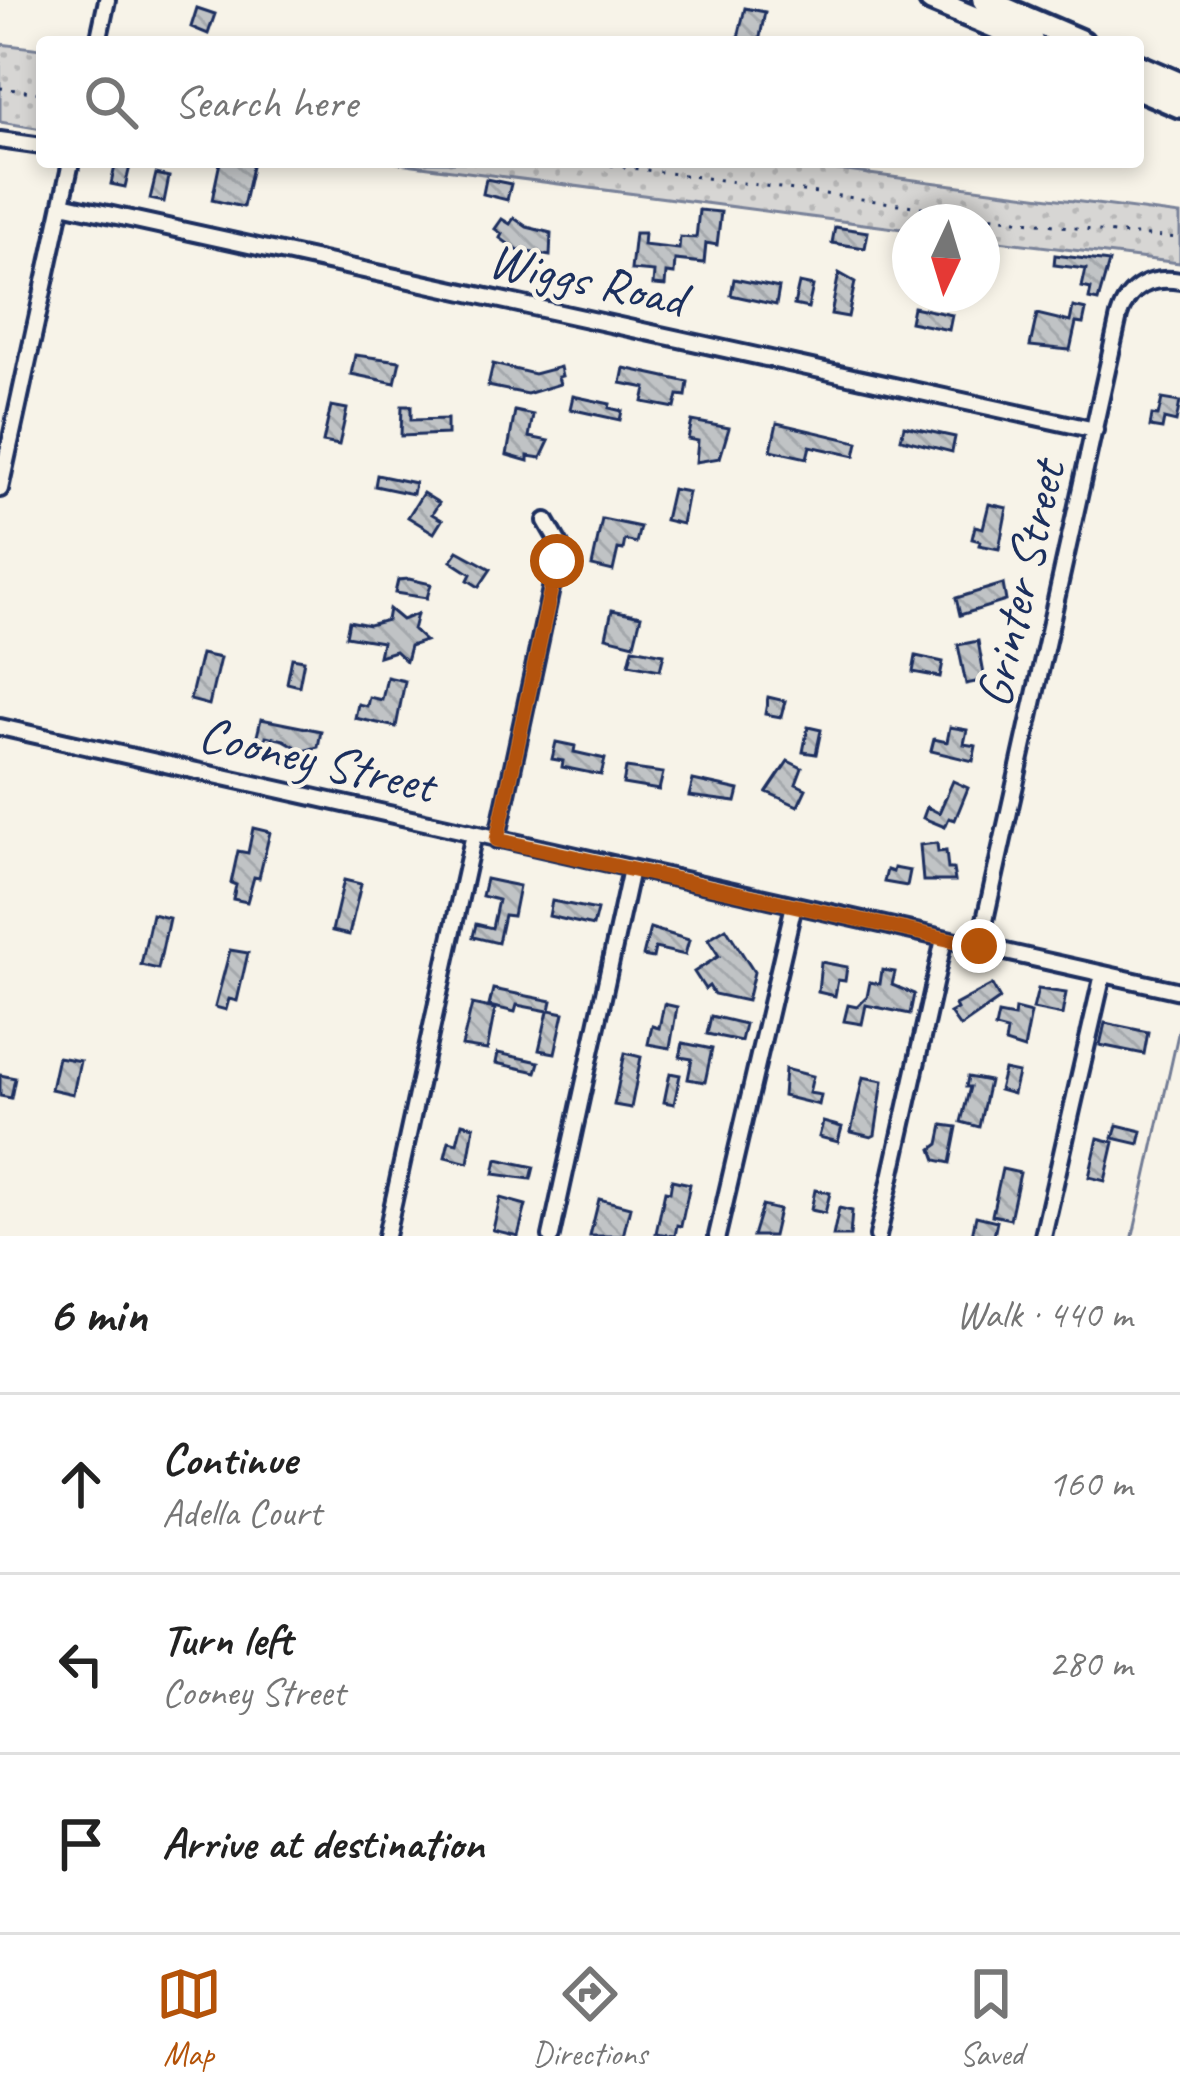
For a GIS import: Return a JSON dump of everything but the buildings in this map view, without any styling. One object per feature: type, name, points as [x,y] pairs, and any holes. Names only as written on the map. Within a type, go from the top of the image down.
[{"type":"highway","points":[[932,0],[1063,36]]},
{"type":"highway","points":[[984,0],[1029,25]]},
{"type":"highway","points":[[1144,69],[1180,84]]},
{"type":"highway","points":[[1144,91],[1180,106]]},
{"type":"street","points":[[99,36],[106,0]]},
{"type":"street","points":[[0,140],[36,145]]},
{"type":"street","points":[[0,489],[70,168]]},
{"type":"street","name":"Wiggs Road","points":[[62,204],[1095,430]]},
{"type":"street","name":"Grinter Street","points":[[979,946],[1123,305],[1144,284],[1180,281]]},
{"type":"street","points":[[497,840],[560,545],[546,521]]},
{"type":"street","name":"Cooney Street","points":[[0,727],[1180,991]]},
{"type":"street","points":[[386,1236],[474,834]]},
{"type":"street","points":[[550,1236],[631,869]]},
{"type":"street","points":[[717,1236],[794,905]]},
{"type":"street","points":[[878,1236],[944,939]]},
{"type":"street","points":[[1043,1236],[1103,974]]},
{"type":"path","points":[[0,88],[36,92]]},
{"type":"path","points":[[632,168],[1180,238]]},
{"type":"shaded area","points":[[0,44],[36,48],[36,128],[0,122]]},
{"type":"shaded area","points":[[437,168],[824,168],[1180,215],[1180,263],[1000,241],[1000,204],[892,204],[892,228]]},
{"type":"waterway","points":[[1133,1236],[1180,1025]]},
{"type":"route","points":[[557,561],[497,840],[979,946]]}]
